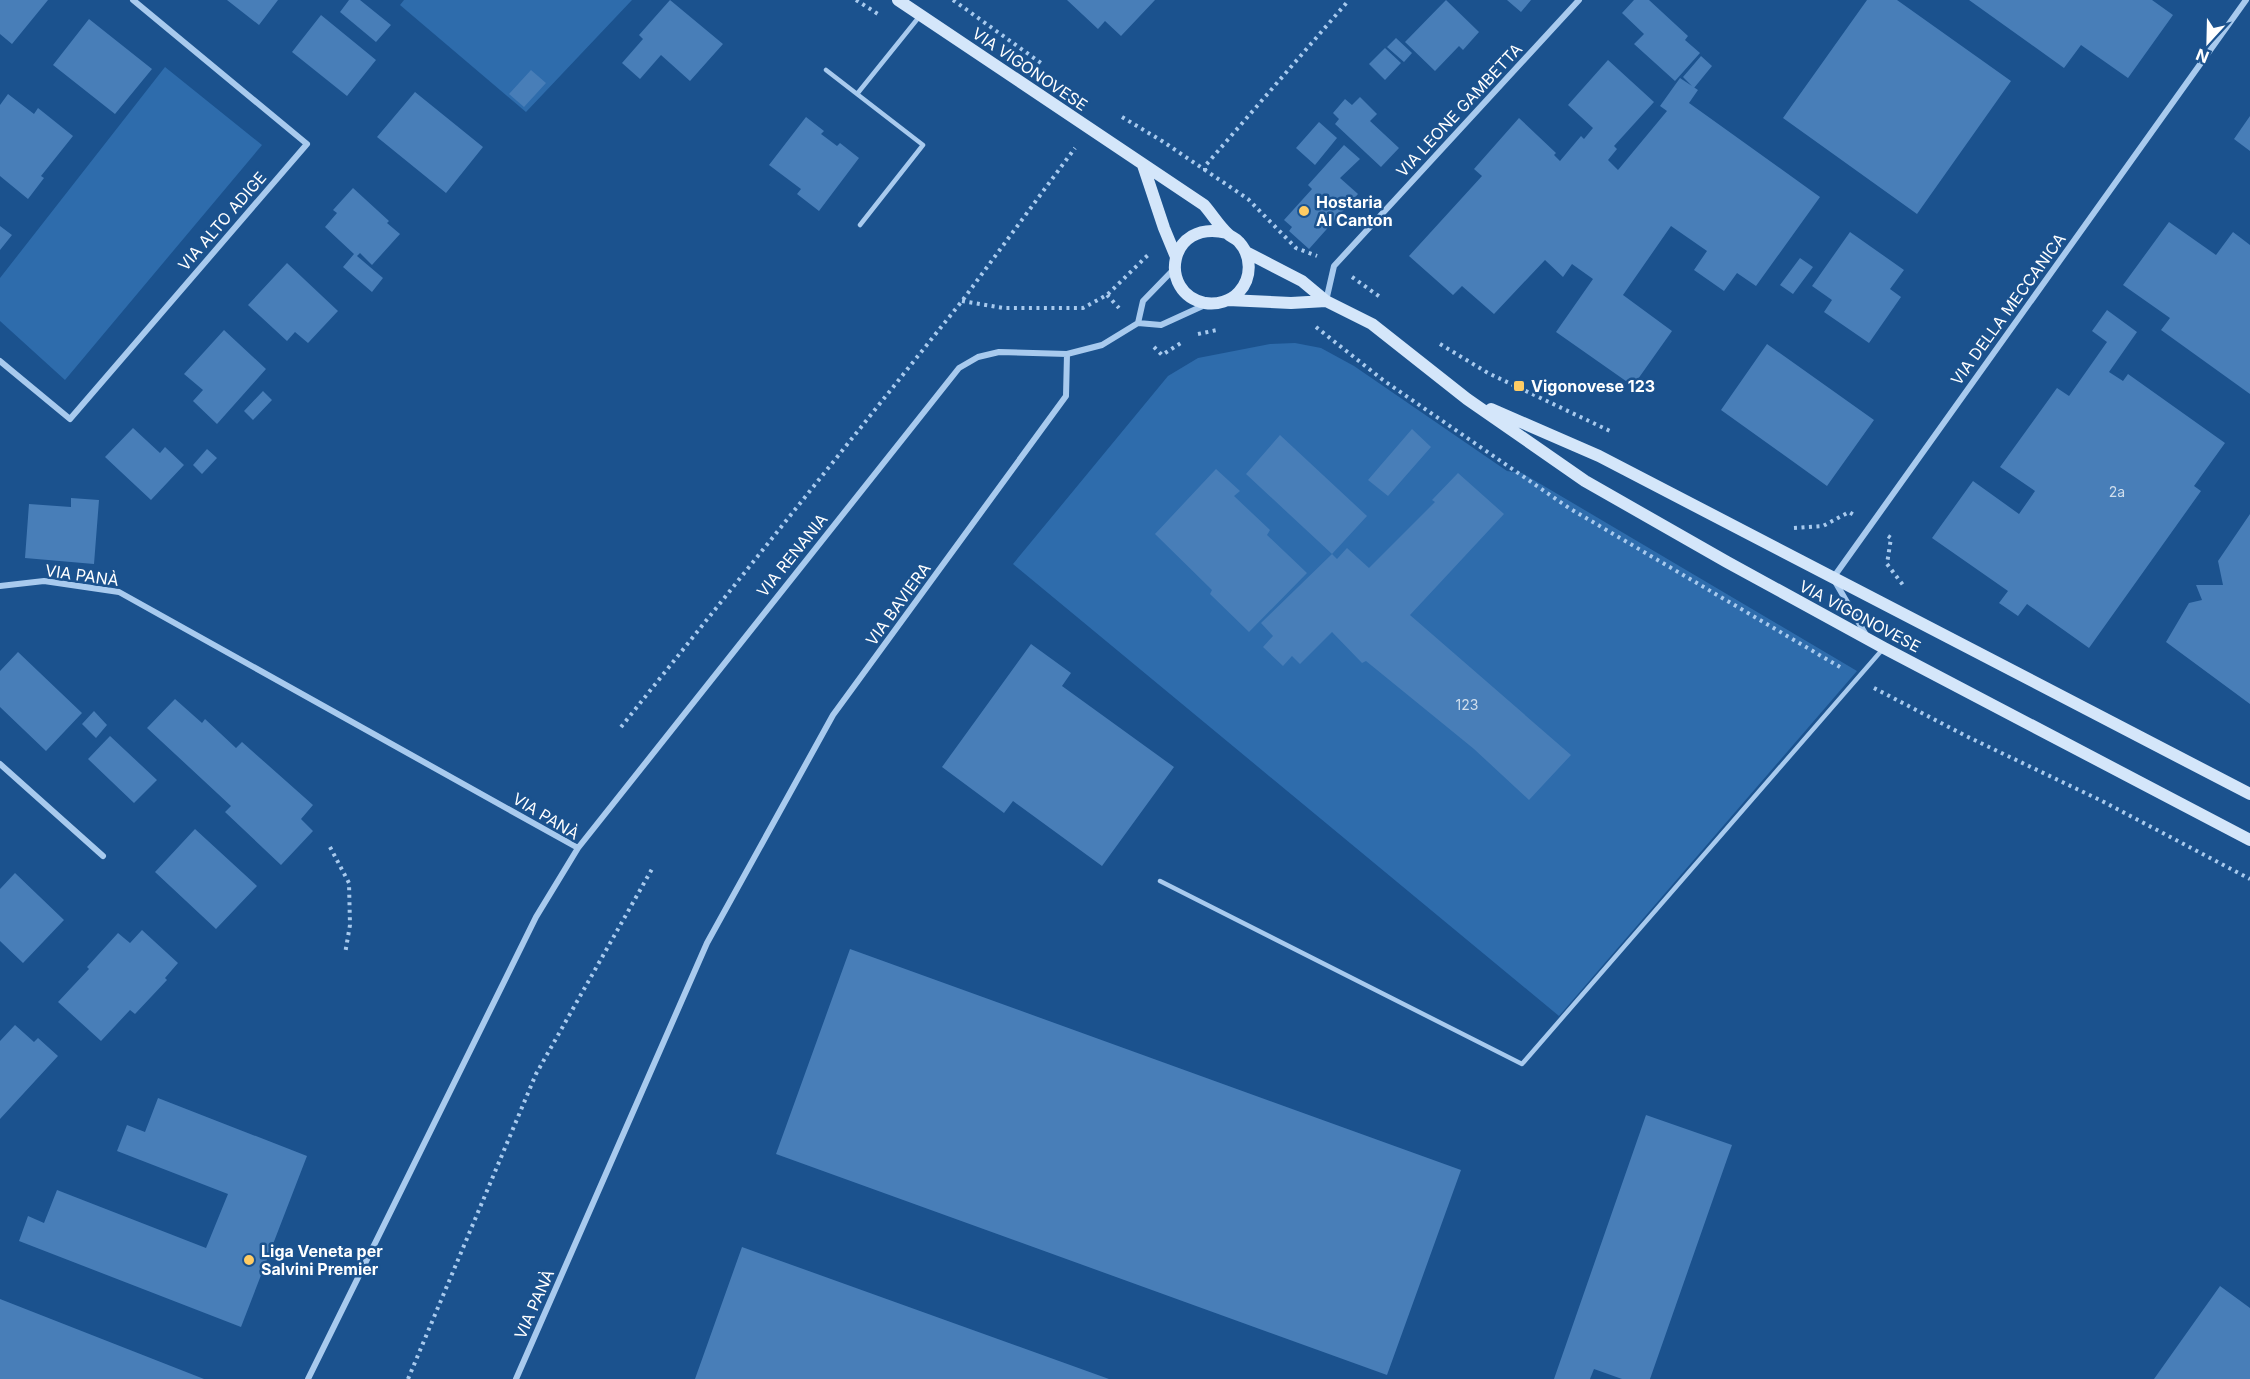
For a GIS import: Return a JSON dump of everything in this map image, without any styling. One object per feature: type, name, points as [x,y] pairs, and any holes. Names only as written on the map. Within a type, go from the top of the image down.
[{"type":"main road","name":"VIA VIGONOVESE","points":[[898,0],[1204,205],[1246,252],[1302,281],[1326,301],[1372,324],[1467,399],[1585,481],[1726,562],[1884,648],[2250,840]]},
{"type":"main road","points":[[1143,165],[1176,262],[1177,279],[1183,290],[1190,296],[1208,304]]},
{"type":"main road","points":[[1176,262],[1182,245],[1200,231],[1214,230],[1227,233]]},
{"type":"main road","points":[[1228,300],[1243,287],[1248,275],[1249,265],[1246,252]]},
{"type":"main road","name":"VIA VIGONOVESE","points":[[1208,304],[1228,300],[1291,303],[1326,301]]},
{"type":"main road","name":"VIA VIGONOVESE","points":[[1467,399],[1599,456],[2250,794]]},
{"type":"street","name":"VIA ALTO ADIGE","points":[[0,361],[70,418],[307,144],[133,0]]},
{"type":"street","name":"VIA LEONE GAMBETTA","points":[[1326,301],[1335,266],[1341,258],[1579,0]]},
{"type":"street","name":"VIA DELLA MECCANICA","points":[[1833,578],[2246,0]]},
{"type":"street","points":[[1138,323],[1143,301],[1176,262]]},
{"type":"street","points":[[1067,354],[1102,345],[1138,323],[1161,325],[1208,304]]},
{"type":"street","name":"VIA RENANIA","points":[[578,848],[959,368],[978,357],[999,352],[1067,354]]},
{"type":"street","name":"VIA BAVIERA","points":[[707,943],[833,715],[1066,396],[1067,354]]},
{"type":"street","points":[[1833,578],[1868,639]]},
{"type":"street","name":"VIA PANÀ","points":[[0,586],[44,581],[119,592],[578,848],[530,928],[308,1379]]},
{"type":"street","points":[[0,764],[103,856]]},
{"type":"street","name":"VIA PANÀ","points":[[516,1379],[707,943]]},
{"type":"lane","points":[[857,94],[921,15]]},
{"type":"lane","points":[[826,70],[923,145],[860,225]]},
{"type":"lane","points":[[1160,881],[1522,1064],[1884,648]]},
{"type":"path","points":[[953,0],[1049,68]]},
{"type":"path","points":[[1205,172],[1205,166],[1349,0]]},
{"type":"path","points":[[1115,113],[1162,141],[1248,199],[1296,248],[1316,255]]},
{"type":"path","points":[[621,727],[962,301],[1079,143]]},
{"type":"path","points":[[1355,279],[1381,299]]},
{"type":"path","points":[[962,301],[1004,308],[1044,309],[1083,308],[1107,295],[1114,302]]},
{"type":"path","points":[[1308,325],[1318,328],[1383,380],[1569,508],[1857,678],[1898,702],[2102,801],[2250,879]]},
{"type":"path","points":[[1155,348],[1162,355],[1192,336],[1227,328]]},
{"type":"path","points":[[1433,339],[1488,373],[1612,432]]},
{"type":"path","points":[[1785,523],[1795,529],[1823,526],[1849,512],[1891,538],[1887,564],[1905,588]]},
{"type":"path","points":[[330,847],[350,883],[350,925],[345,954]]},
{"type":"path","points":[[408,1379],[536,1074],[652,869]]},
{"type":"path","points":[[565,1011],[571,1013]]},
{"type":"shaded area","points":[[404,0],[632,0],[526,112],[400,5]]},
{"type":"shaded area","points":[[165,67],[262,145],[65,380],[0,321],[0,278]]},
{"type":"shaded area","points":[[1295,343],[1321,348],[1354,366],[1507,471],[1522,473],[1857,671],[1559,1016],[1013,564],[1168,376],[1198,358],[1270,344]]},
{"type":"building","points":[[0,0],[48,0],[12,44],[0,34]]},
{"type":"building","points":[[227,0],[278,0],[259,25]]},
{"type":"building","points":[[349,0],[360,0],[391,25],[376,42],[340,12]]},
{"type":"building","points":[[670,0],[723,44],[690,81],[661,55],[640,79],[622,63],[643,39],[639,35]]},
{"type":"building","points":[[1067,0],[1155,0],[1121,36],[1105,21],[1098,29]]},
{"type":"building","points":[[1446,0],[1479,32],[1463,50],[1459,46],[1435,71],[1405,42]]},
{"type":"building","points":[[1507,0],[1531,0],[1521,12]]},
{"type":"building","points":[[1634,0],[1649,0],[1688,36],[1685,40],[1700,53],[1675,81],[1634,44],[1644,34],[1622,13]]},
{"type":"building","points":[[1867,0],[1897,0],[2011,81],[1917,214],[1783,118]]},
{"type":"building","points":[[1969,0],[2152,0],[2173,15],[2128,78],[2081,45],[2064,68]]},
{"type":"building","points":[[321,15],[376,60],[347,96],[292,52]]},
{"type":"building","points":[[89,19],[152,69],[115,114],[53,65]]},
{"type":"building","points":[[1396,38],[1412,53],[1404,62],[1387,47]]},
{"type":"building","points":[[1385,48],[1401,63],[1385,80],[1369,64]]},
{"type":"building","points":[[1701,56],[1712,66],[1694,88],[1683,77]]},
{"type":"building","points":[[1608,60],[1654,102],[1614,146],[1617,149],[1608,160],[1618,170],[1667,111],[1660,106],[1680,78],[1698,90],[1689,103],[1820,197],[1756,286],[1737,273],[1724,291],[1694,270],[1707,251],[1671,226],[1623,295],[1672,331],[1633,386],[1556,332],[1593,279],[1572,264],[1563,277],[1545,260],[1494,314],[1462,286],[1453,295],[1409,256],[1482,176],[1474,169],[1519,118],[1556,153],[1554,155],[1560,161],[1581,136],[1584,139],[1593,128],[1568,105]]},
{"type":"building","points":[[531,70],[546,83],[524,107],[509,94]]},
{"type":"building","points":[[415,92],[483,147],[446,193],[377,137]]},
{"type":"building","points":[[8,94],[34,114],[38,108],[73,136],[41,176],[44,178],[28,199],[0,176],[0,105]]},
{"type":"building","points":[[1360,97],[1377,114],[1370,121],[1399,148],[1381,167],[1335,124],[1339,119],[1333,113],[1345,99],[1352,105]]},
{"type":"building","points":[[2250,116],[2250,151],[2234,139]]},
{"type":"building","points":[[806,117],[824,131],[821,134],[837,146],[840,143],[859,158],[819,211],[797,194],[801,189],[769,165]]},
{"type":"building","points":[[1319,122],[1337,138],[1315,165],[1296,148]]},
{"type":"building","points":[[1344,145],[1360,159],[1340,178],[1358,194],[1309,249],[1289,231],[1292,227],[1284,220],[1312,189],[1308,185]]},
{"type":"building","points":[[353,188],[400,234],[372,265],[360,253],[357,256],[383,278],[372,292],[343,267],[354,254],[325,227],[337,213],[333,210]]},
{"type":"building","points":[[2169,222],[2216,255],[2233,232],[2250,245],[2250,394],[2161,330],[2170,318],[2123,285]]},
{"type":"building","points":[[0,226],[12,235],[0,250]]},
{"type":"building","points":[[1850,232],[1904,270],[1890,289],[1901,297],[1869,343],[1824,312],[1832,300],[1812,286]]},
{"type":"building","points":[[1800,258],[1813,267],[1793,294],[1780,285]]},
{"type":"building","points":[[287,263],[338,311],[308,343],[295,332],[287,341],[248,305]]},
{"type":"building","points":[[2107,310],[2137,332],[2109,372],[2123,381],[2128,374],[2225,443],[2194,486],[2201,491],[2089,648],[2027,604],[2018,616],[1999,603],[2008,591],[1932,538],[1973,481],[2019,514],[2035,491],[2000,467],[2057,388],[2069,396],[2107,342],[2092,331]]},
{"type":"building","points":[[224,330],[266,369],[217,424],[193,401],[203,390],[184,374]]},
{"type":"building","points":[[1767,344],[1874,420],[1827,486],[1721,410]]},
{"type":"building","points":[[263,391],[272,400],[253,420],[244,411]]},
{"type":"building","points":[[133,428],[160,453],[165,447],[184,465],[151,500],[105,457]]},
{"type":"building","points":[[1412,429],[1431,447],[1388,496],[1368,480]]},
{"type":"building","points":[[1280,435],[1367,516],[1332,554],[1246,474]]},
{"type":"building","points":[[207,449],[217,458],[202,474],[193,465]]},
{"type":"building","points":[[1216,469],[1240,491],[1234,496],[1270,530],[1267,535],[1307,573],[1249,632],[1210,594],[1212,590],[1155,534]]},
{"type":"building","points":[[1458,473],[1504,514],[1410,615],[1571,755],[1529,800],[1474,749],[1366,661],[1362,663],[1332,632],[1300,664],[1292,656],[1283,666],[1263,647],[1273,636],[1261,623],[1332,554],[1337,559],[1347,548],[1369,568],[1435,502],[1432,500]]},
{"type":"building","points":[[71,498],[99,500],[94,564],[25,558],[29,504],[71,507]]},
{"type":"building","points":[[2250,514],[2250,704],[2166,642],[2189,603],[2202,600],[2196,585],[2223,585],[2218,561]]},
{"type":"building","points":[[1031,644],[1071,673],[1062,686],[1174,767],[1102,866],[1013,801],[1004,813],[942,767]]},
{"type":"building","points":[[18,652],[82,713],[46,751],[0,707],[0,671]]},
{"type":"building","points":[[175,699],[202,723],[205,719],[236,748],[242,742],[313,805],[301,819],[313,831],[281,865],[225,812],[231,806],[147,728]]},
{"type":"building","points":[[94,711],[107,725],[96,738],[82,724]]},
{"type":"building","points":[[110,736],[157,780],[134,803],[88,759]]},
{"type":"building","points":[[195,829],[257,886],[216,929],[155,872]]},
{"type":"building","points":[[15,873],[64,920],[23,963],[0,941],[0,889]]},
{"type":"building","points":[[142,930],[178,963],[165,978],[167,980],[135,1014],[130,1010],[101,1041],[58,1002],[118,933],[130,943]]},
{"type":"building","points":[[850,949],[1461,1170],[1387,1375],[776,1154]]},
{"type":"building","points":[[15,1025],[34,1042],[38,1038],[58,1056],[0,1119],[0,1041]]},
{"type":"building","points":[[158,1098],[307,1156],[241,1327],[19,1241],[28,1216],[44,1223],[57,1190],[206,1248],[228,1194],[117,1151],[127,1125],[145,1132]]},
{"type":"building","points":[[1646,1115],[1732,1145],[1650,1379],[1622,1379],[1594,1369],[1590,1379],[1554,1379]]},
{"type":"building","points":[[742,1247],[1109,1379],[695,1379]]},
{"type":"building","points":[[2220,1286],[2250,1308],[2250,1379],[2154,1379]]},
{"type":"building","points":[[0,1299],[204,1379],[0,1379]]},
{"type":"place","name":"Hostaria Al Canton","points":[[1304,211]]},
{"type":"place","name":"Vigonovese 123","points":[[1519,386]]},
{"type":"place","name":"Liga Veneta per Salvini Premier","points":[[249,1260]]}]
